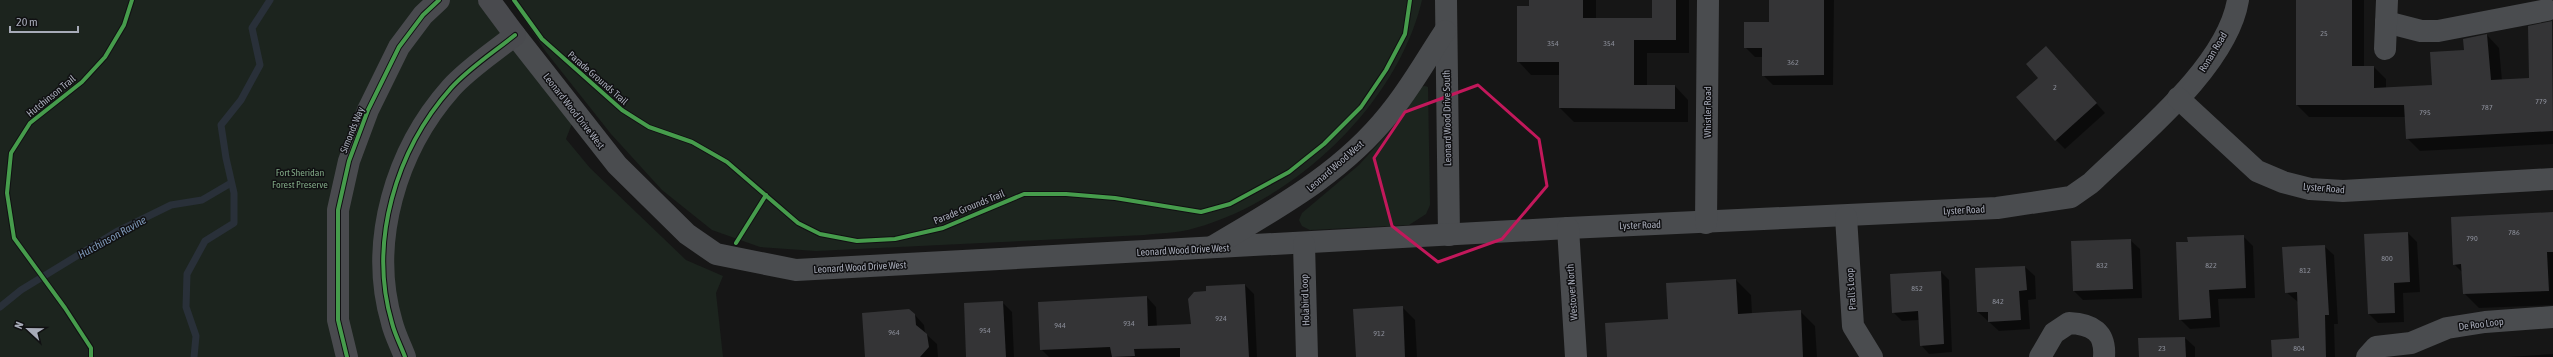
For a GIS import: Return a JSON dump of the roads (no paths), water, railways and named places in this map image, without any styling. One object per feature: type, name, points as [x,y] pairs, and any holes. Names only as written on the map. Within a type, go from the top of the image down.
[{"type":"street","name":"Simonds Way","points":[[347,357],[338,320],[338,210],[348,161],[368,110],[399,47],[423,15],[439,0]]},
{"type":"street","points":[[405,357],[392,323],[384,286],[386,228],[391,195],[408,152],[426,119],[452,87],[515,35],[488,0]]},
{"type":"street","name":"Leonard Wood Drive South","points":[[1446,0],[1445,31],[1449,235]]},
{"type":"street","name":"Whistler Road","points":[[1706,223],[1708,0]]},
{"type":"street","name":"Ronan Road","points":[[2178,98],[2203,71],[2223,39],[2238,0]]},
{"type":"street","points":[[2385,49],[2387,0]]},
{"type":"street","points":[[2386,22],[2421,31],[2438,31],[2547,10]]},
{"type":"street","name":"Leonard Wood West","points":[[1209,249],[1307,191],[1352,153],[1390,114],[1445,31]]},
{"type":"street","name":"Leonard Wood Drive West","points":[[515,35],[626,175],[687,234],[723,256],[796,270],[1304,244]]},
{"type":"street","name":"Lyster Road","points":[[1304,244],[1568,228],[1706,223],[1997,208],[2071,197],[2091,183],[2178,98],[2258,171],[2283,182],[2310,189],[2343,191],[2553,179]]},
{"type":"street","name":"Prall's Loop","points":[[1846,216],[1853,326],[1872,357]]},
{"type":"street","name":"Westover North","points":[[1568,228],[1576,357]]},
{"type":"street","name":"Holabird Loop","points":[[1304,244],[1307,357]]},
{"type":"street","name":"De Roo Loop","points":[[2367,357],[2376,347],[2412,350],[2447,328],[2484,322],[2553,317]]},
{"type":"street","points":[[2040,357],[2054,333],[2069,323],[2085,325],[2100,334],[2104,342],[2104,357]]},
{"type":"waterway","name":"Hutchinson Ravine","points":[[194,357],[196,336],[186,307],[187,274],[205,241],[234,223],[234,193],[226,158],[221,125],[241,100],[260,65],[252,28],[270,0]]},
{"type":"waterway","name":"Hutchinson Ravine","points":[[0,307],[21,290],[116,232],[171,205],[202,200],[231,183]]},
{"type":"park label","name":"Fort Sheridan Forest Preserve","points":[[300,178]]}]
